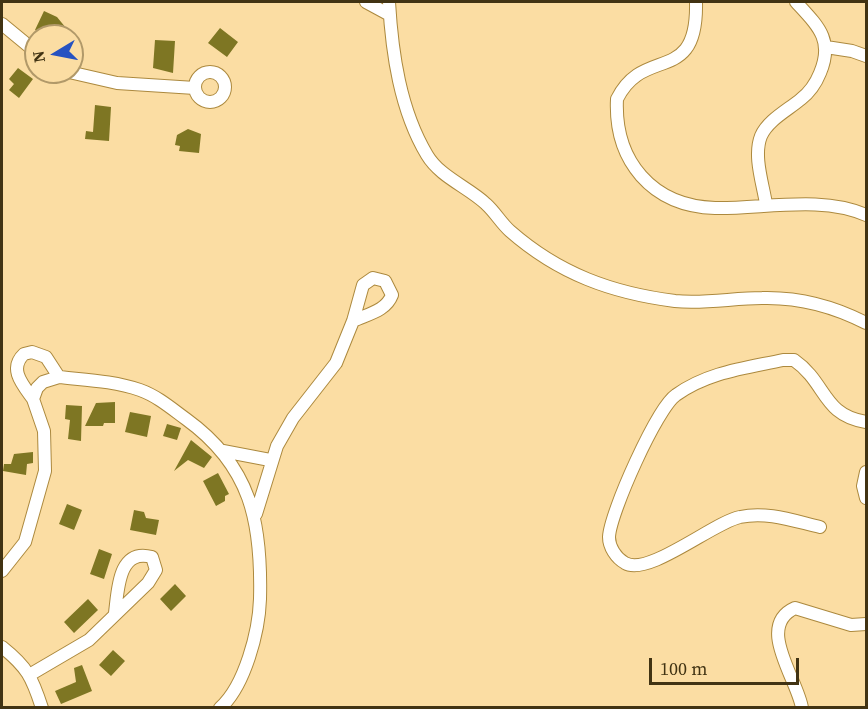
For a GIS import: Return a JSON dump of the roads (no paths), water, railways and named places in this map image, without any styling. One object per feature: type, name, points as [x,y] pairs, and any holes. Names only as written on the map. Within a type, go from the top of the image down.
[{"type":"street","points":[[366,2],[390,15]]},
{"type":"street","points":[[389,2],[394,59],[409,111],[426,154],[435,166],[486,204],[512,233],[564,268],[600,286],[619,291],[697,302],[764,298],[808,301],[820,303],[867,323]]},
{"type":"street","points":[[696,2],[697,27],[692,41],[684,51],[676,58],[644,71],[622,88],[617,99],[616,111],[622,146],[627,159],[644,181],[666,195],[687,204],[716,208],[766,204],[840,207],[867,215]]},
{"type":"street","points":[[766,204],[758,157],[761,135],[782,113],[810,91],[827,57],[826,47],[811,18],[796,2]]},
{"type":"street","points":[[2,24],[24,42]]},
{"type":"street","points":[[826,47],[867,56]]},
{"type":"street","points":[[84,75],[117,83],[195,88]]},
{"type":"street","points":[[255,515],[270,460],[293,418],[336,363],[353,321]]},
{"type":"street","points":[[2,571],[25,542],[45,471],[44,430],[33,399],[17,373],[16,365],[24,354],[32,352],[46,357],[59,377]]},
{"type":"street","points":[[820,527],[767,514],[739,517],[728,520],[670,552],[643,564],[632,565],[625,564],[614,554],[609,536],[614,517],[655,421],[675,396],[701,380],[783,360],[794,360],[817,381],[836,411],[848,418],[867,422]]},
{"type":"street","points":[[33,399],[37,388],[43,382],[59,377],[113,383],[153,395],[206,433],[224,451],[240,477],[255,515],[261,584],[257,635],[228,698],[220,708]]},
{"type":"street","points":[[224,451],[270,460]]},
{"type":"street","points":[[867,472],[863,486],[867,498]]},
{"type":"street","points":[[31,674],[89,640],[154,576],[156,570],[152,557],[143,554],[127,562],[121,574],[115,613]]},
{"type":"street","points":[[802,708],[779,645],[778,624],[783,616],[795,608],[851,625],[867,624]]},
{"type":"street","points":[[2,647],[31,674],[42,708]]}]
